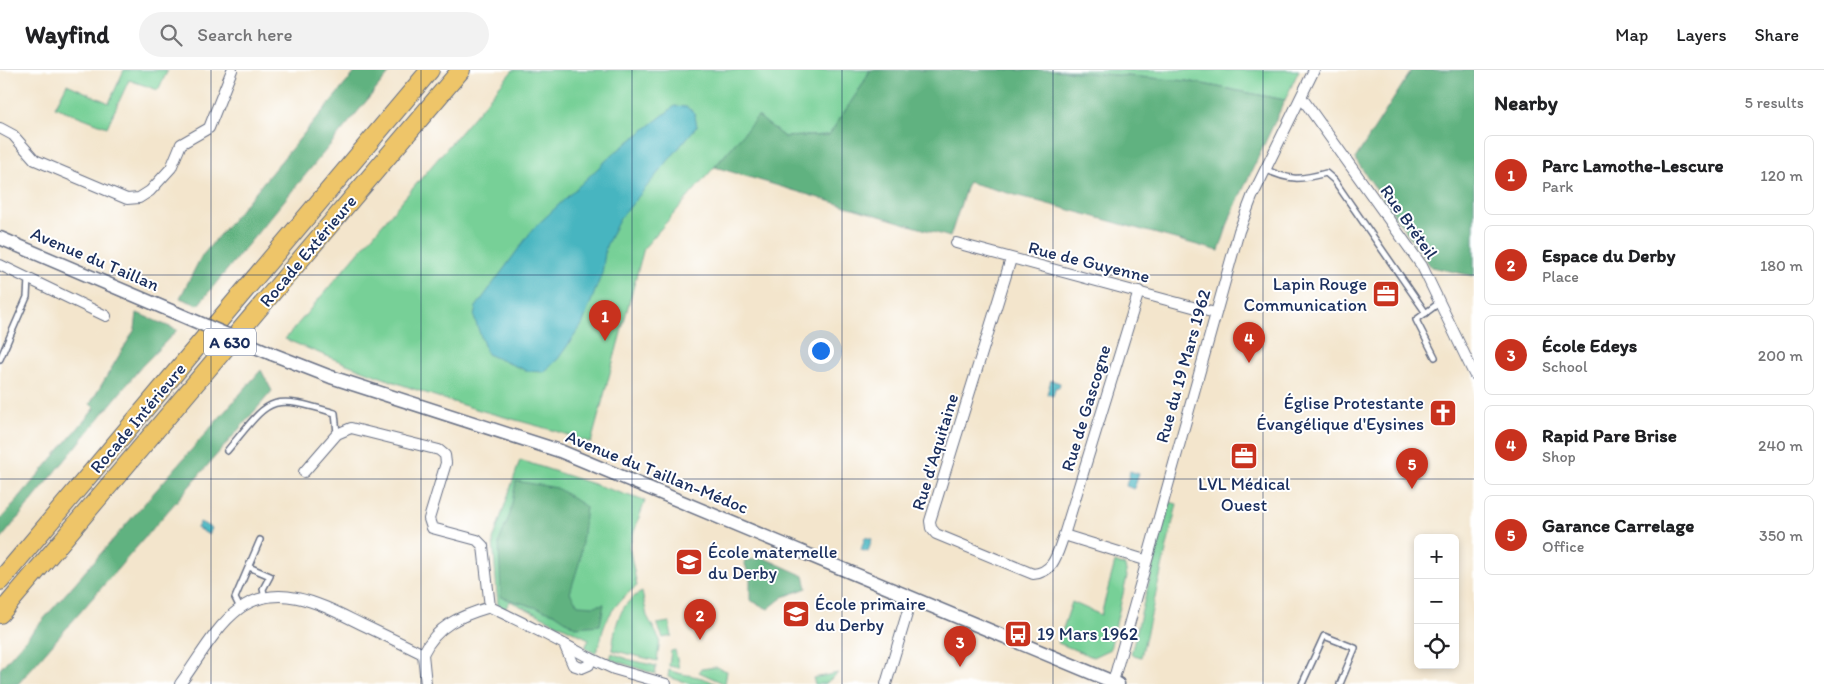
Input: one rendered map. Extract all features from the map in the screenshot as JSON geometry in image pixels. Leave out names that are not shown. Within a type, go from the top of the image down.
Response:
[{"type":"highway","name":"Rocade Intérieure","points":[[0,581],[430,70]]},
{"type":"highway","name":"Rocade Extérieure","points":[[0,614],[461,70]]},
{"type":"street","points":[[0,128],[14,135],[35,160],[127,198],[138,198],[163,179],[171,168],[181,144],[209,128],[232,70]]},
{"type":"street","name":"Rue du 19 Mars 1962","points":[[1114,683],[1145,560],[1239,231],[1265,169],[1302,98],[1314,70]]},
{"type":"street","name":"Rue Bréteil","points":[[1302,98],[1422,266],[1474,374]]},
{"type":"street","name":"Avenue du Taillan","points":[[0,238],[176,313]]},
{"type":"street","name":"Rue de Guyenne","points":[[956,243],[1215,312]]},
{"type":"street","name":"Rue d'Aquitaine","points":[[1011,259],[930,525],[936,534],[1033,574],[1043,574],[1053,566],[1064,535]]},
{"type":"street","points":[[0,265],[106,316]]},
{"type":"street","name":"Rue de Gascogne","points":[[1064,535],[1139,291]]},
{"type":"street","name":"Avenue du Taillan-Médoc","points":[[176,313],[332,377],[566,453],[1114,683]]},
{"type":"street","points":[[304,472],[337,434],[351,428],[439,450],[445,455],[446,463],[429,524],[432,528],[477,540],[483,546],[490,607]]},
{"type":"street","points":[[1064,535],[1145,560]]},
{"type":"street","points":[[180,684],[228,620],[240,608],[277,595],[312,601],[423,654]]},
{"type":"street","points":[[886,684],[909,607],[915,598]]},
{"type":"street","points":[[426,684],[423,654],[431,638],[466,614],[490,607],[614,669],[666,684]]},
{"type":"street","points":[[564,644],[569,659],[577,668],[587,667],[590,658]]},
{"type":"lane","points":[[1265,169],[1282,176],[1302,179],[1326,173],[1334,180],[1426,313]]},
{"type":"lane","points":[[0,359],[27,297],[28,279]]},
{"type":"lane","points":[[1435,357],[1416,320],[1440,302]]},
{"type":"lane","points":[[227,451],[257,414],[270,404],[282,401],[299,403],[335,413],[337,434]]},
{"type":"lane","points":[[240,608],[235,598],[260,540]]},
{"type":"lane","points":[[249,567],[270,576],[264,589],[265,598]]},
{"type":"lane","points":[[1302,684],[1324,636],[1356,648],[1340,684]]},
{"type":"green space","points":[[124,70],[168,70],[158,90],[129,80],[107,127],[55,107],[67,84],[109,103]]},
{"type":"green space","points":[[357,70],[392,70],[198,305],[180,298],[201,257]]},
{"type":"green space","points":[[513,70],[870,70],[863,84],[829,135],[784,137],[758,117],[644,248],[591,443],[432,395],[285,339]]},
{"type":"green space","points":[[870,70],[1054,70],[1187,81],[1285,100],[1231,215],[1219,251],[968,182],[950,237],[715,167],[758,116],[784,137],[829,135],[863,84]]},
{"type":"green space","points":[[1054,70],[1299,70],[1285,100],[1187,81]]},
{"type":"green space","points":[[1412,70],[1474,70],[1474,276],[1431,267],[1355,159]]},
{"type":"green space","points":[[137,313],[177,330],[141,367],[0,540],[0,520],[95,408],[90,404],[135,329]]},
{"type":"green space","points":[[261,370],[272,391],[18,684],[0,684],[0,669]]},
{"type":"green space","points":[[520,460],[645,501],[629,546],[637,586],[612,611],[595,653],[585,648],[589,639],[510,601],[505,609],[498,605],[493,540]]},
{"type":"green space","points":[[516,481],[557,488],[586,507],[580,560],[570,593],[578,605],[594,606],[604,604],[600,625],[575,627],[554,613],[501,597],[499,542],[510,514]]},
{"type":"green space","points":[[1169,502],[1177,504],[1141,657],[1131,654]]},
{"type":"green space","points":[[764,558],[804,576],[807,588],[783,597],[768,609],[750,600],[750,579],[744,561]]},
{"type":"green space","points":[[1115,562],[1125,566],[1127,577],[1110,649],[1093,657],[1058,643],[1072,602],[1101,615]]},
{"type":"green space","points":[[642,592],[647,616],[660,640],[657,661],[612,650],[617,624],[623,609],[628,602]]},
{"type":"green space","points":[[669,622],[672,636],[663,638],[657,624]]},
{"type":"green space","points":[[675,650],[679,668],[669,666],[671,651]]},
{"type":"green space","points":[[612,653],[627,659],[656,666],[655,674],[610,659]]},
{"type":"green space","points":[[716,667],[727,671],[725,684],[699,672],[701,669]]},
{"type":"green space","points":[[669,670],[716,684],[691,684],[668,677]]},
{"type":"green space","points":[[838,673],[825,684],[815,684],[813,678]]},
{"type":"water","points":[[675,106],[686,107],[694,112],[697,126],[619,220],[606,246],[602,273],[582,325],[558,359],[544,372],[527,371],[487,354],[474,317],[476,307],[533,229],[613,154]]},
{"type":"water","points":[[1051,380],[1060,383],[1059,388],[1056,387],[1053,396],[1047,394]]},
{"type":"water","points":[[1130,471],[1139,474],[1134,489],[1126,486]]},
{"type":"water","points":[[200,522],[212,528],[209,535],[197,528]]},
{"type":"water","points":[[865,537],[872,539],[868,552],[861,550]]},
{"type":"place","name":"Lapin Rouge Communication","points":[[1386,294]]},
{"type":"place","name":"Parc Lamothe-Lescure","points":[[605,341]]},
{"type":"place","name":"Rapid Pare Brise","points":[[1249,363]]},
{"type":"place","name":"Église Protestante Évangélique d'Eysines","points":[[1443,413]]},
{"type":"place","name":"LVL Médical Ouest","points":[[1244,456]]},
{"type":"place","name":"Garance Carrelage","points":[[1412,489]]},
{"type":"place","name":"École maternelle du Derby","points":[[689,562]]},
{"type":"place","name":"École primaire du Derby","points":[[796,614]]},
{"type":"place","name":"19 Mars 1962","points":[[1018,634]]},
{"type":"place","name":"Espace du Derby","points":[[700,640]]},
{"type":"place","name":"École Edeys","points":[[960,667]]}]
